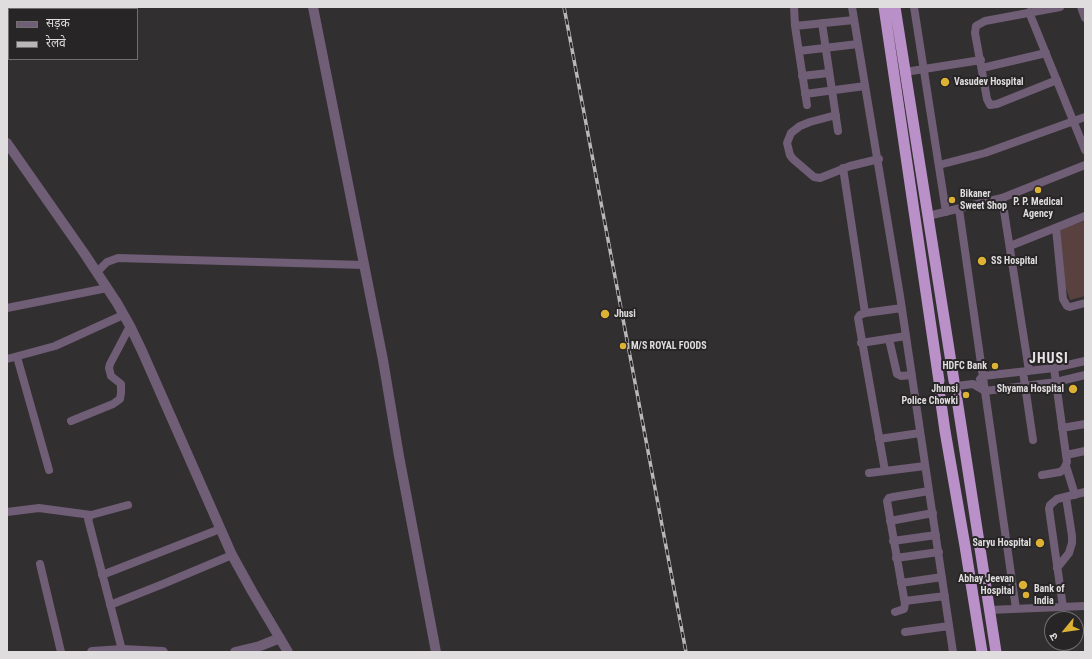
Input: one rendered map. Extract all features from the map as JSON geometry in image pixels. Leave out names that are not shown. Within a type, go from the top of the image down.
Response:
[{"type":"highway","points":[[884,7],[939,381],[937,383],[936,390],[940,396],[982,652]]},
{"type":"highway","points":[[895,7],[956,386],[996,652]]},
{"type":"highway","points":[[939,381],[945,378],[952,378],[956,386],[954,395],[949,398],[940,396]]},
{"type":"street","points":[[313,7],[383,360],[399,456],[436,652]]},
{"type":"street","points":[[794,7],[795,26],[807,106]]},
{"type":"street","points":[[852,7],[902,308],[953,652]]},
{"type":"street","points":[[914,7],[946,212]]},
{"type":"street","points":[[1057,80],[997,104],[990,105],[987,99],[975,33],[976,26],[985,21],[1060,7]]},
{"type":"street","points":[[1081,7],[1085,18]]},
{"type":"street","points":[[1030,12],[1085,150]]},
{"type":"street","points":[[795,26],[854,20]]},
{"type":"street","points":[[822,23],[838,132]]},
{"type":"street","points":[[799,51],[858,44]]},
{"type":"street","points":[[905,72],[924,68],[981,64],[1046,53]]},
{"type":"street","points":[[802,76],[829,73]]},
{"type":"street","points":[[805,94],[865,86]]},
{"type":"street","points":[[836,116],[810,122],[794,129],[788,137],[787,143],[788,150],[793,159],[817,178],[828,176],[843,168],[878,159]]},
{"type":"street","points":[[939,166],[985,153],[1085,117]]},
{"type":"street","points":[[7,145],[97,272],[130,326],[232,555],[288,652]]},
{"type":"street","points":[[928,216],[1002,198],[1085,165]]},
{"type":"street","points":[[843,168],[865,313]]},
{"type":"street","points":[[1002,198],[1010,246],[1033,440]]},
{"type":"street","points":[[959,209],[1016,609]]},
{"type":"street","points":[[1010,246],[1085,216]]},
{"type":"street","points":[[1056,228],[1063,299],[1067,306],[1070,307],[1085,303]]},
{"type":"street","points":[[97,272],[108,262],[118,258],[364,265]]},
{"type":"street","points":[[7,308],[107,288]]},
{"type":"street","points":[[885,471],[861,343],[858,318],[860,315],[865,313],[902,308]]},
{"type":"street","points":[[7,359],[62,343],[123,315]]},
{"type":"street","points":[[71,421],[112,404],[120,399],[122,387],[119,382],[111,376],[109,368],[130,326]]},
{"type":"street","points":[[861,343],[906,336]]},
{"type":"street","points":[[889,339],[897,374],[901,376],[912,375]]},
{"type":"street","points":[[17,357],[49,470]]},
{"type":"street","points":[[956,386],[973,384],[983,376],[1054,368],[1085,361]]},
{"type":"street","points":[[1054,368],[1066,455],[1066,466],[1075,494]]},
{"type":"street","points":[[973,384],[985,391],[1056,382],[1085,375]]},
{"type":"street","points":[[1062,428],[1085,424]]},
{"type":"street","points":[[879,439],[920,433]]},
{"type":"street","points":[[1066,455],[1085,451]]},
{"type":"street","points":[[869,473],[925,466]]},
{"type":"street","points":[[1042,475],[1060,472],[1066,466]]},
{"type":"street","points":[[895,612],[904,609],[905,601],[886,503],[889,498],[929,491]]},
{"type":"street","points":[[1063,607],[1049,509],[1052,502],[1085,492]]},
{"type":"street","points":[[1057,568],[1069,553],[1072,543],[1066,497]]},
{"type":"street","points":[[7,512],[39,508],[91,515],[128,504]]},
{"type":"street","points":[[890,522],[933,513]]},
{"type":"street","points":[[91,515],[88,522],[122,650]]},
{"type":"street","points":[[102,575],[220,529]]},
{"type":"street","points":[[893,541],[936,535]]},
{"type":"street","points":[[896,558],[938,552]]},
{"type":"street","points":[[110,605],[232,555]]},
{"type":"street","points":[[40,564],[61,652]]},
{"type":"street","points":[[901,583],[942,577]]},
{"type":"street","points":[[905,601],[945,596]]},
{"type":"street","points":[[989,610],[1085,606]]},
{"type":"street","points":[[905,632],[949,626]]},
{"type":"street","points":[[235,652],[260,646],[280,638]]},
{"type":"street","points":[[92,652],[122,650],[163,652]]},
{"type":"shaded area","points":[[1085,221],[1085,296],[1070,300],[1059,268],[1058,230]]},
{"type":"railway","points":[[564,7],[686,652]]},
{"type":"place","name":"Vasudev Hospital","points":[[945,82]]},
{"type":"place","name":"P. P. Medical Agency","points":[[1038,190]]},
{"type":"place","name":"Bikaner Sweet Shop","points":[[952,200]]},
{"type":"place","name":"SS Hospital","points":[[982,261]]},
{"type":"place","name":"Jhusi","points":[[605,314]]},
{"type":"place","name":"M/S ROYAL FOODS","points":[[623,346]]},
{"type":"place","name":"HDFC Bank","points":[[995,366]]},
{"type":"place","name":"Shyama Hospital","points":[[1073,389]]},
{"type":"place","name":"Jhunsi Police Chowki","points":[[966,395]]},
{"type":"place","name":"Saryu Hospital","points":[[1040,543]]},
{"type":"place","name":"Abhay Jeevan Hospital","points":[[1023,585]]},
{"type":"place","name":"Bank of India","points":[[1026,595]]},
{"type":"district","name":"JHUSI","points":[[1049,359]]}]
